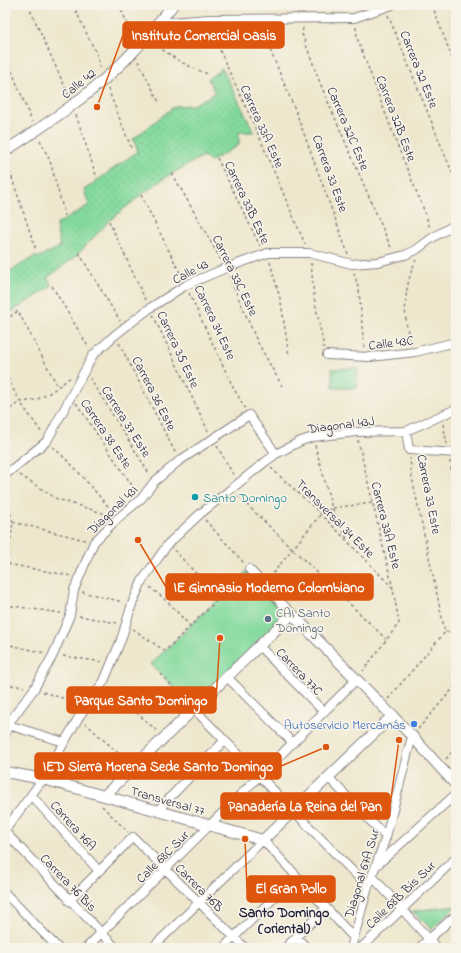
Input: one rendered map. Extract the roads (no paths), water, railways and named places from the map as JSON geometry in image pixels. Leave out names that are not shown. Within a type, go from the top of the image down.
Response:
[{"type":"street","name":"Calle 42","points":[[5,151],[73,104],[136,49],[173,5]]},
{"type":"street","points":[[157,24],[209,19],[354,18],[388,6]]},
{"type":"street","name":"Calle 43","points":[[5,474],[47,441],[93,355],[115,335],[150,308],[186,285],[226,268],[266,254],[310,254],[352,264],[378,262],[416,250],[432,238],[455,225]]},
{"type":"street","name":"Calle 43C","points":[[327,355],[364,357],[415,352],[456,342]]},
{"type":"street","name":"Diagonal 43J","points":[[5,831],[43,779],[79,717],[104,682],[121,640],[132,604],[142,581],[168,544],[200,514],[264,462],[276,454],[313,437],[356,432],[406,431],[456,409]]},
{"type":"street","name":"Diagonal 43I","points":[[7,724],[34,689],[53,654],[70,615],[74,590],[94,542],[118,518],[141,499],[154,482],[179,461],[249,415],[276,454]]},
{"type":"street","name":"Carrera 33 Este","points":[[406,431],[409,450],[456,453]]},
{"type":"street","points":[[249,569],[383,705],[456,785]]},
{"type":"street","points":[[104,796],[292,614]]},
{"type":"street","name":"Carrera 77C","points":[[259,646],[324,712]]},
{"type":"street","points":[[227,677],[293,743]]},
{"type":"street","name":"Calle 68C Sur","points":[[86,948],[357,679]]},
{"type":"street","points":[[194,709],[368,887]]},
{"type":"street","points":[[152,948],[393,716]]},
{"type":"street","points":[[5,736],[7,724],[64,742]]},
{"type":"street","name":"Diagonal 67A Sur","points":[[351,948],[368,887],[386,837],[412,736]]},
{"type":"street","points":[[158,811],[225,740]]},
{"type":"street","name":"Transversal 77","points":[[5,772],[43,779],[263,840]]},
{"type":"street","points":[[328,777],[386,837]]},
{"type":"street","points":[[375,866],[456,794]]},
{"type":"street","name":"Carrera 76A","points":[[31,795],[100,871]]},
{"type":"street","name":"Carrera 76 Bis","points":[[5,831],[69,901],[116,948]]},
{"type":"street","name":"Carrera 76B","points":[[100,871],[133,837],[245,948]]},
{"type":"street","points":[[263,840],[354,938]]},
{"type":"street","name":"Calle 68B Bis Sur","points":[[361,948],[456,858]]},
{"type":"street","points":[[69,901],[100,871]]},
{"type":"street","points":[[223,948],[296,876]]},
{"type":"street","points":[[372,876],[437,948]]},
{"type":"street","points":[[5,893],[58,948]]},
{"type":"street","points":[[285,948],[326,908]]},
{"type":"street","points":[[419,948],[456,915]]},
{"type":"street","points":[[296,937],[307,948]]},
{"type":"place","name":"Instituto Comercial Oasis","points":[[97,107]]},
{"type":"place","name":"Santo Domingo","points":[[195,497]]},
{"type":"place","name":"IE Gimnasio Moderno Colombiano","points":[[138,540]]},
{"type":"place","name":"CAI Santo Domingo","points":[[268,619]]},
{"type":"place","name":"Parque Santo Domingo","points":[[220,638]]},
{"type":"place","name":"Autoservicio Mercamás","points":[[414,724]]},
{"type":"place","name":"Panadería La Reina del Pan","points":[[399,740]]},
{"type":"place","name":"IED Sierra Morena Sede Santo Domingo","points":[[326,747]]},
{"type":"place","name":"El Gran Pollo","points":[[245,839]]},
{"type":"district","name":"Santo Domingo (oriental)","points":[[284,920]]}]
